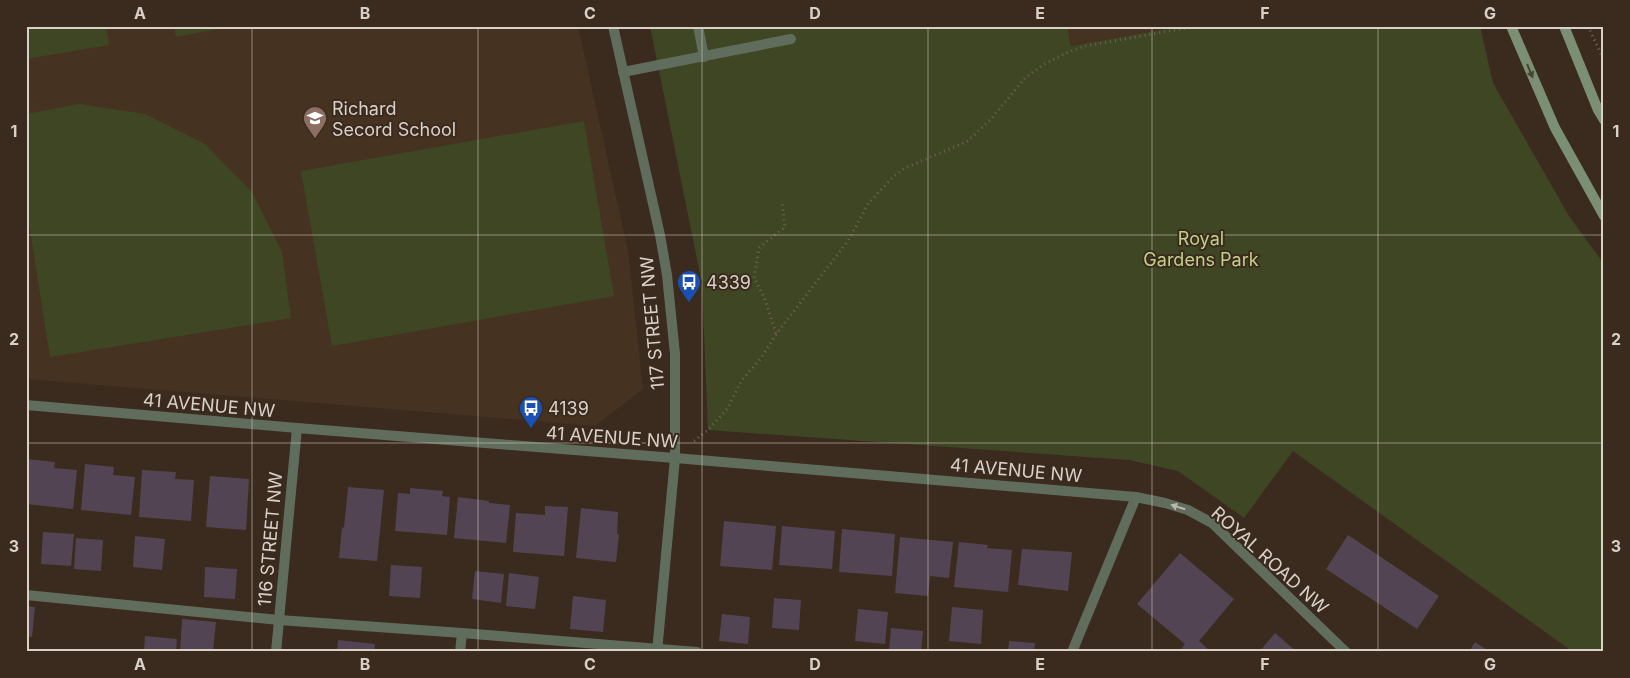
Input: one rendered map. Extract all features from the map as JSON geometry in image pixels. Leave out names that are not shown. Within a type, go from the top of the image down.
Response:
[{"type":"main road","points":[[1511,26],[1554,128],[1604,216]]},
{"type":"main road","points":[[1564,26],[1598,110],[1604,120]]},
{"type":"street","name":"117 STREET NW","points":[[613,26],[660,235],[667,275],[675,354],[675,458],[657,650]]},
{"type":"street","points":[[698,26],[704,57]]},
{"type":"street","points":[[623,72],[791,39]]},
{"type":"street","name":"41 AVENUE NW","points":[[26,405],[1136,497]]},
{"type":"street","name":"116 STREET NW","points":[[276,652],[297,428]]},
{"type":"street","points":[[1072,652],[1136,497]]},
{"type":"street","name":"ROYAL ROAD NW","points":[[1136,497],[1188,510],[1212,523],[1346,652]]},
{"type":"street","points":[[26,595],[279,620],[697,652]]},
{"type":"street","points":[[460,652],[462,633]]},
{"type":"path","points":[[675,458],[708,430],[727,409],[742,380],[761,358],[776,333],[848,241],[868,204],[893,177],[904,168],[968,141],[991,119],[1025,78],[1043,65],[1064,54],[1085,46],[1198,26]]},
{"type":"path","points":[[1588,26],[1604,61]]},
{"type":"path","points":[[776,333],[764,297],[754,278],[760,248],[785,226],[782,202]]},
{"type":"shaded area","name":"Richard Secord School","points":[[26,26],[578,26],[628,251],[643,389],[595,426],[26,379]]},
{"type":"shaded area","points":[[1067,26],[1183,26],[1071,46]]},
{"type":"green space","points":[[26,26],[106,26],[109,45],[26,59]]},
{"type":"green space","points":[[174,26],[235,26],[176,37]]},
{"type":"green space","name":"Royal Gardens Park","points":[[650,26],[1067,26],[1071,46],[1183,26],[1480,26],[1493,83],[1569,216],[1604,264],[1604,652],[1573,652],[1293,451],[1244,518],[1178,471],[1129,460],[708,430],[702,284]]},
{"type":"green space","points":[[79,104],[145,114],[205,144],[252,192],[282,252],[291,318],[50,357],[26,204],[26,114]]},
{"type":"green space","points":[[584,121],[614,296],[332,346],[301,171]]},
{"type":"building","points":[[26,459],[55,462],[54,468],[77,470],[73,509],[26,504]]},
{"type":"building","points":[[85,464],[114,467],[113,475],[135,477],[131,515],[81,510]]},
{"type":"building","points":[[142,470],[176,472],[175,479],[194,480],[191,521],[139,517]]},
{"type":"building","points":[[210,476],[249,479],[246,530],[206,527]]},
{"type":"building","points":[[348,487],[384,490],[377,561],[339,558]]},
{"type":"building","points":[[410,488],[443,491],[442,496],[450,497],[447,535],[395,531],[398,493],[410,494]]},
{"type":"building","points":[[458,497],[510,505],[506,543],[454,538]]},
{"type":"building","points":[[545,506],[568,507],[564,556],[513,552],[516,513],[545,515]]},
{"type":"building","points":[[581,508],[618,512],[617,534],[619,534],[616,562],[576,558]]},
{"type":"building","points":[[724,521],[776,526],[772,570],[720,566]]},
{"type":"building","points":[[782,526],[835,531],[832,569],[779,565]]},
{"type":"building","points":[[842,529],[895,534],[892,576],[839,572]]},
{"type":"building","points":[[43,532],[74,534],[71,566],[41,564]]},
{"type":"building","points":[[1348,535],[1439,596],[1417,629],[1326,569]]},
{"type":"building","points":[[135,536],[165,539],[162,570],[133,567]]},
{"type":"building","points":[[900,537],[953,542],[949,578],[930,576],[928,596],[895,593]]},
{"type":"building","points":[[76,538],[103,540],[101,571],[74,569]]},
{"type":"building","points":[[959,542],[988,545],[987,548],[1012,550],[1008,592],[954,587]]},
{"type":"building","points":[[1022,549],[1072,552],[1068,591],[1018,585]]},
{"type":"building","points":[[1180,553],[1234,599],[1199,641],[1211,652],[1179,652],[1185,644],[1137,604]]},
{"type":"building","points":[[391,565],[422,567],[420,598],[389,596]]},
{"type":"building","points":[[205,567],[237,569],[235,599],[204,597]]},
{"type":"building","points":[[475,571],[504,574],[501,603],[472,599]]},
{"type":"building","points":[[509,573],[539,577],[535,609],[506,606]]},
{"type":"building","points":[[573,596],[606,600],[603,632],[570,629]]},
{"type":"building","points":[[774,598],[801,600],[799,630],[772,628]]},
{"type":"building","points":[[26,606],[35,607],[32,637],[26,636]]},
{"type":"building","points":[[952,607],[983,610],[981,644],[949,641]]},
{"type":"building","points":[[858,609],[888,612],[885,644],[855,641]]},
{"type":"building","points":[[722,614],[750,617],[748,644],[719,641]]},
{"type":"building","points":[[182,619],[216,622],[213,652],[180,652]]},
{"type":"building","points":[[891,628],[923,631],[921,652],[889,652]]},
{"type":"building","points":[[1275,633],[1297,652],[1259,652]]},
{"type":"building","points":[[145,636],[177,639],[176,652],[144,652]]},
{"type":"building","points":[[338,640],[375,644],[374,652],[337,652]]},
{"type":"building","points":[[1009,641],[1035,643],[1034,652],[1008,652]]},
{"type":"building","points":[[1475,642],[1490,652],[1469,652]]},
{"type":"place","name":"Richard Secord School","points":[[315,139]]},
{"type":"place","name":"4339","points":[[689,303]]},
{"type":"place","name":"4139","points":[[531,429]]}]
